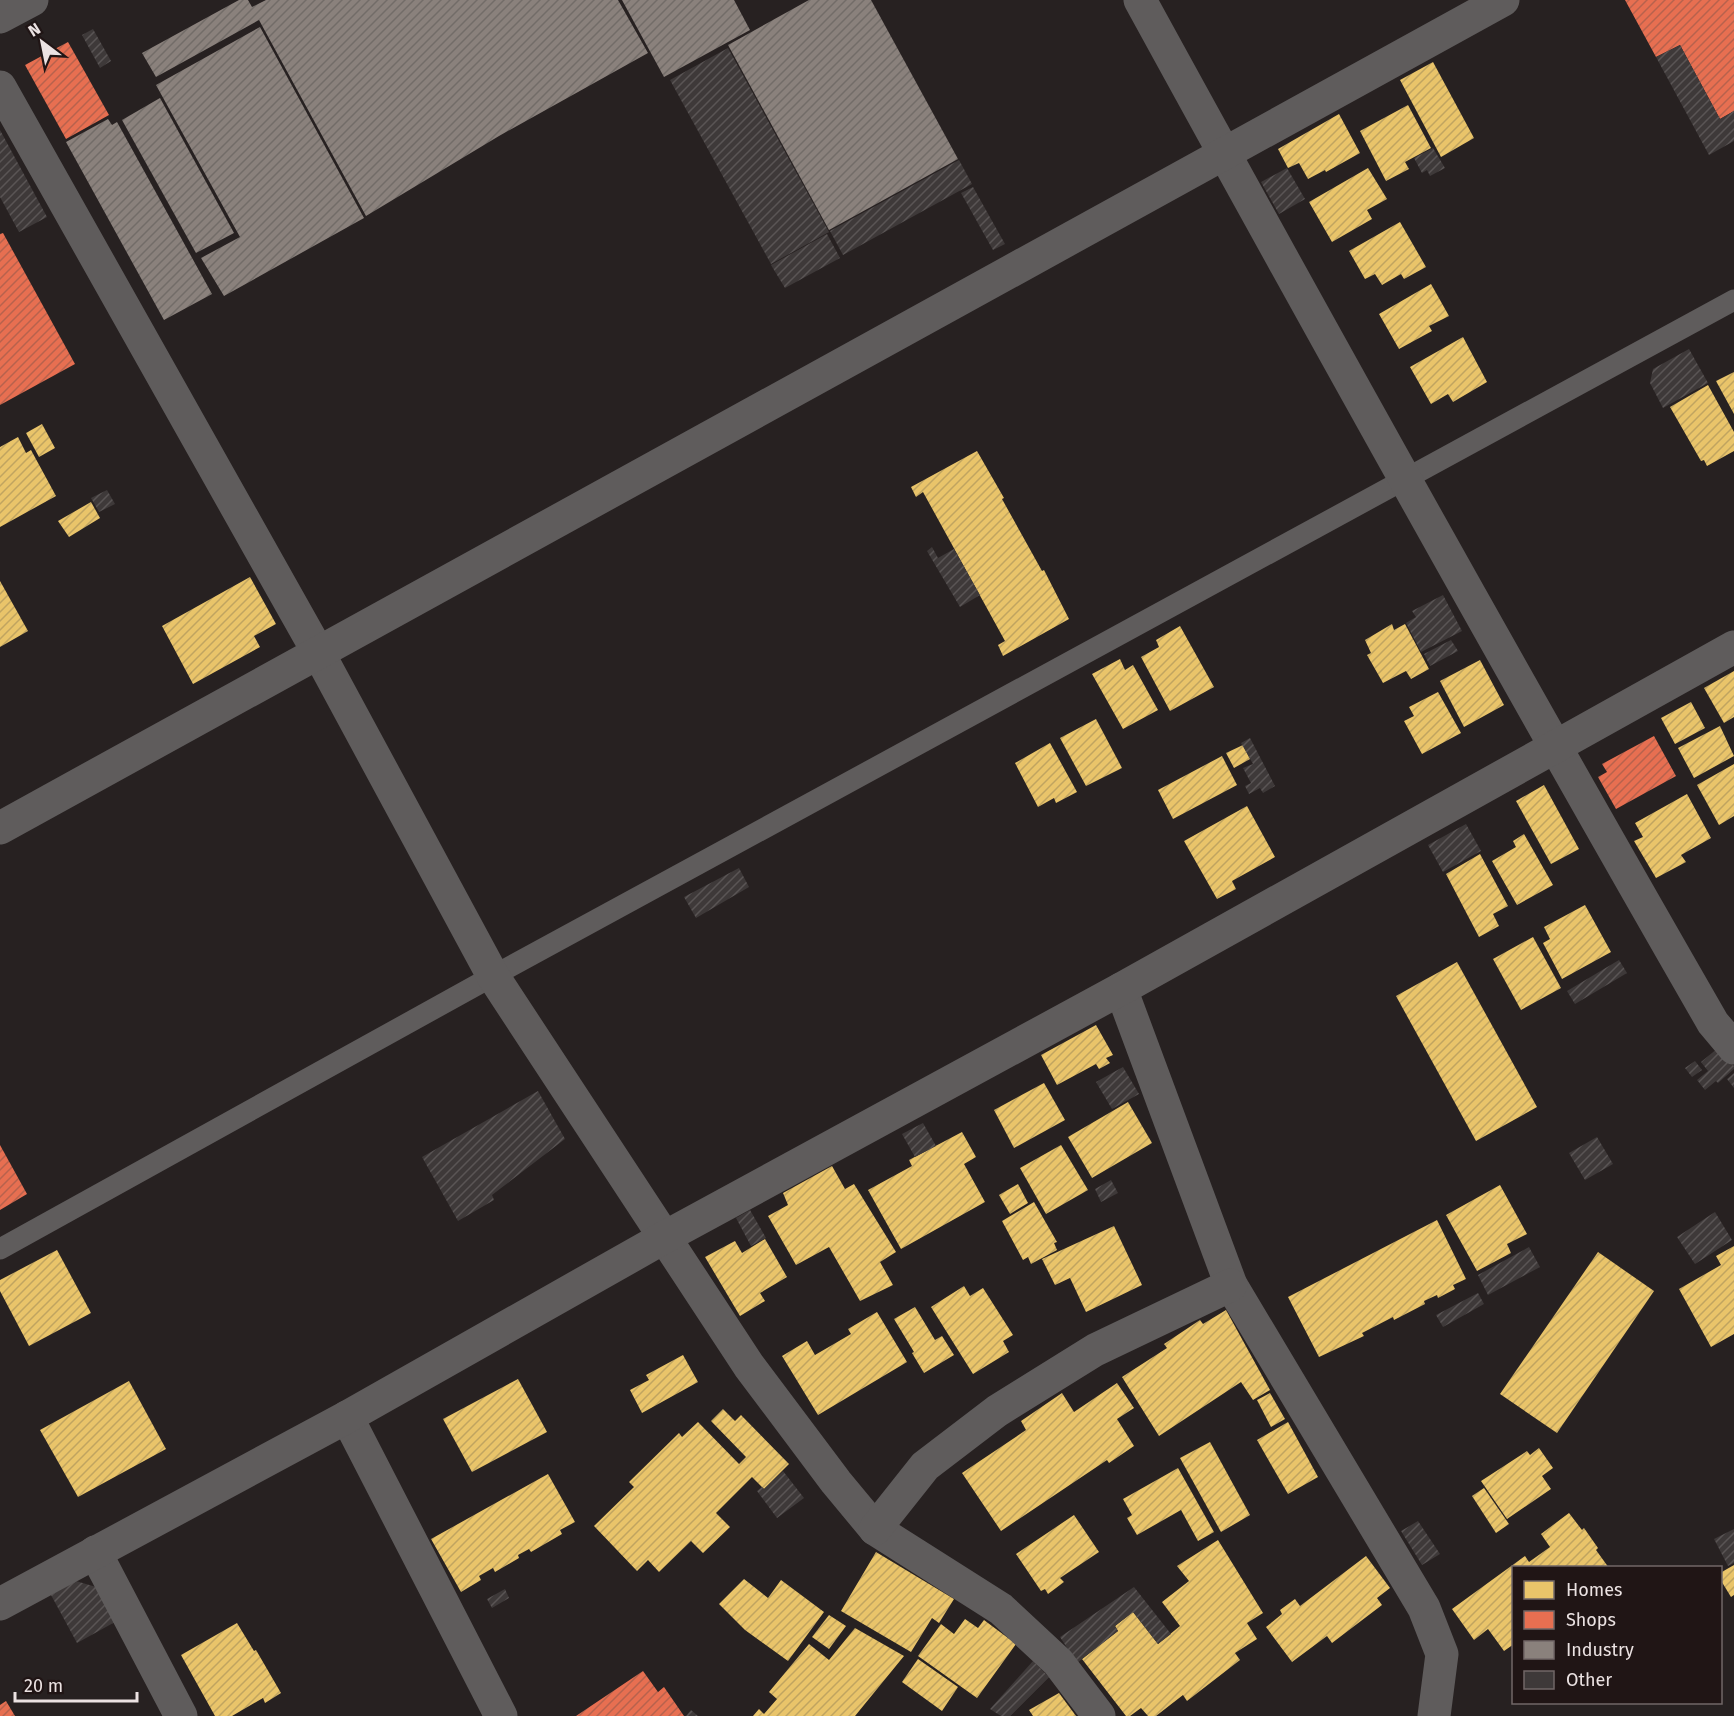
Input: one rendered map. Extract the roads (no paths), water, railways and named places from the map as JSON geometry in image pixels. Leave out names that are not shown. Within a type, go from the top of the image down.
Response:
[{"type":"street","points":[[0,17],[32,0]]},
{"type":"street","points":[[1140,0],[1554,747],[1713,1023],[1734,1048]]},
{"type":"street","points":[[0,828],[1503,0]]},
{"type":"street","points":[[0,87],[318,652],[494,976],[749,1366],[836,1482],[875,1529],[1001,1609],[1058,1662],[1099,1716]]},
{"type":"street","points":[[0,1604],[347,1417],[665,1237],[1121,989],[1734,647]]},
{"type":"street","points":[[1121,989],[1232,1286],[1424,1608],[1442,1654],[1434,1716]]},
{"type":"street","points":[[875,1529],[926,1466],[997,1411],[1095,1350],[1232,1286]]},
{"type":"street","points":[[347,1417],[501,1716]]},
{"type":"street","points":[[95,1552],[182,1716]]},
{"type":"lane","points":[[0,1249],[494,976],[1734,300]]}]
